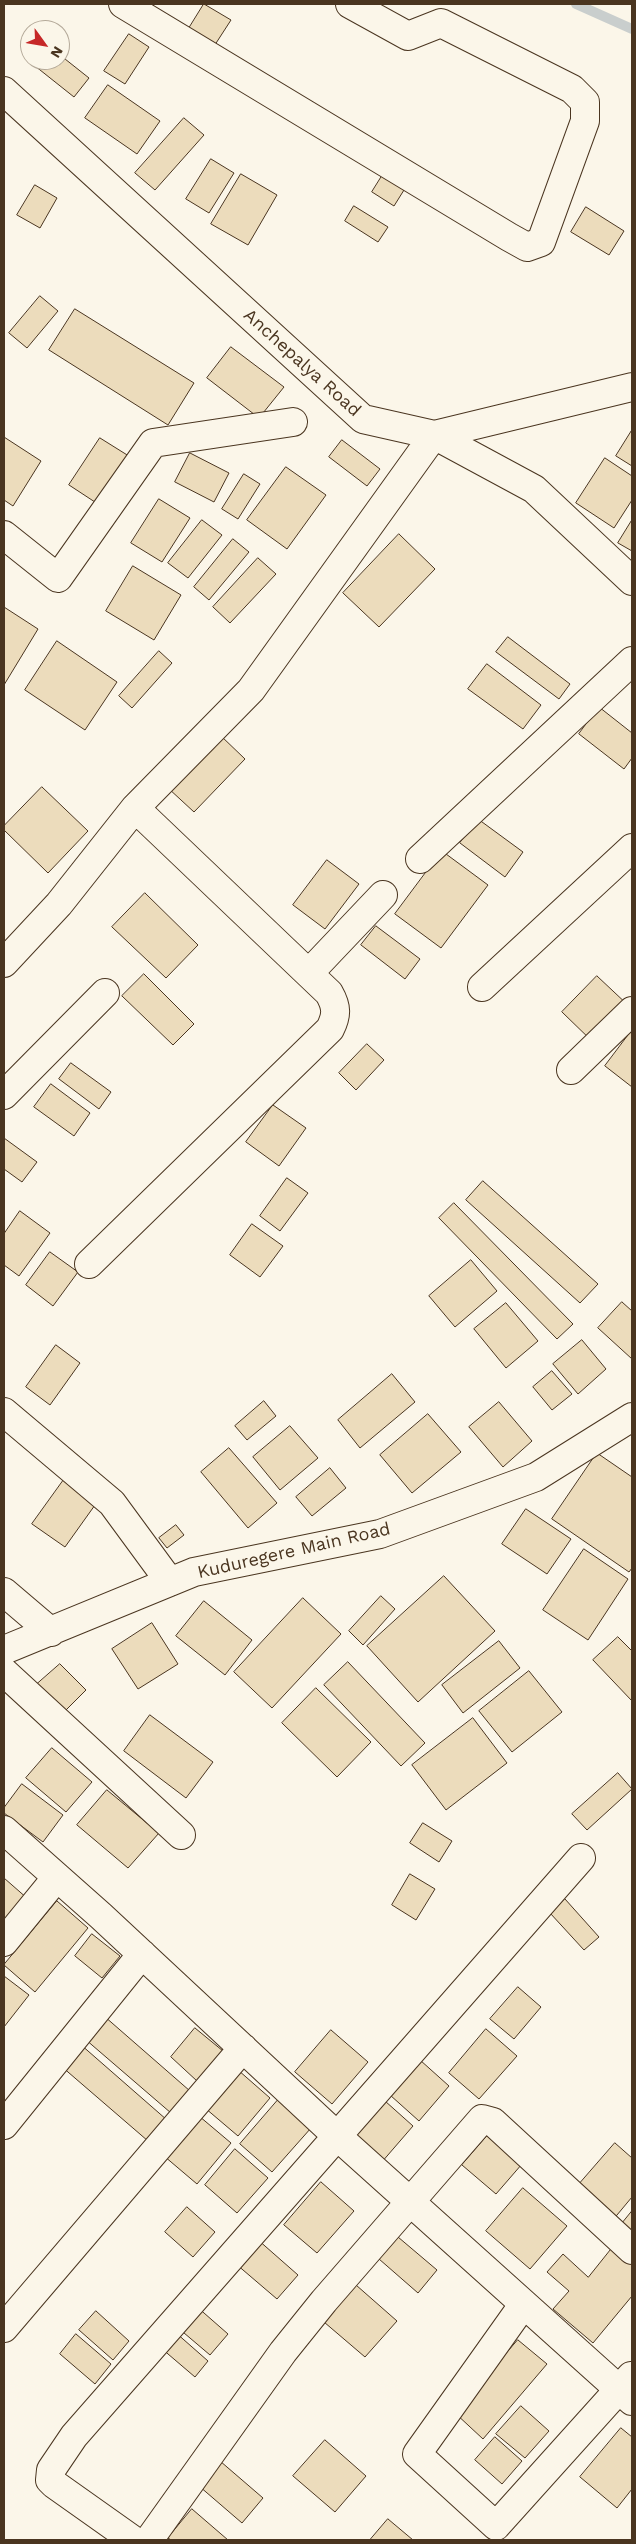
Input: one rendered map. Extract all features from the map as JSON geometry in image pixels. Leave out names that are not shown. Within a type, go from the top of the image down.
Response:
[{"type":"street","points":[[123,4],[527,247],[541,242],[585,121],[585,102],[572,89],[441,23],[408,36],[350,4]]},
{"type":"street","name":"Anchepalya Road","points":[[4,91],[363,419],[434,435],[534,489],[632,582]]},
{"type":"street","points":[[4,963],[59,904],[135,808],[251,690],[434,435],[632,387]]},
{"type":"street","points":[[4,535],[58,578],[153,443],[293,422]]},
{"type":"street","points":[[420,859],[632,660]]},
{"type":"street","points":[[89,1264],[330,1029],[336,1017],[335,1004],[329,994],[309,973],[135,808]]},
{"type":"street","points":[[482,987],[632,848]]},
{"type":"street","points":[[309,973],[383,895]]},
{"type":"street","points":[[4,1095],[104,993]]},
{"type":"street","points":[[571,1070],[632,1011]]},
{"type":"street","points":[[4,1412],[112,1503],[170,1582]]},
{"type":"street","name":"Kuduregere Main Road","points":[[4,1650],[194,1572],[380,1534],[536,1477],[632,1417]]},
{"type":"street","points":[[4,1592],[51,1632]]},
{"type":"street","points":[[4,1672],[181,1835]]},
{"type":"street","points":[[4,1830],[58,1877],[337,2136],[524,2305],[628,2389],[496,2526],[417,2454],[524,2305]]},
{"type":"street","points":[[133,2540],[54,2484],[50,2480],[51,2470],[74,2436],[581,1858]]},
{"type":"street","points":[[4,1942],[58,1877]]},
{"type":"street","points":[[4,2125],[142,1954]]},
{"type":"street","points":[[4,2328],[243,2048]]},
{"type":"street","points":[[149,2540],[283,2352],[324,2301],[482,2119],[493,2122],[632,2250]]},
{"type":"building","points":[[204,4],[231,20],[209,54],[183,38]]},
{"type":"building","points":[[129,34],[149,47],[125,84],[104,71]]},
{"type":"building","points":[[70,63],[89,78],[74,97],[40,70],[70,70]]},
{"type":"building","points":[[108,85],[160,121],[137,154],[85,118]]},
{"type":"building","points":[[184,118],[204,135],[155,190],[135,173]]},
{"type":"building","points":[[211,159],[234,173],[209,213],[186,199]]},
{"type":"building","points":[[241,174],[277,195],[248,245],[211,224]]},
{"type":"building","points":[[382,176],[404,190],[394,206],[372,192]]},
{"type":"building","points":[[35,185],[57,198],[40,228],[17,215]]},
{"type":"building","points":[[354,206],[388,227],[378,242],[345,221]]},
{"type":"building","points":[[586,207],[624,231],[609,255],[571,232]]},
{"type":"building","points":[[40,296],[58,311],[27,348],[9,333]]},
{"type":"building","points":[[75,309],[194,383],[168,425],[49,350]]},
{"type":"building","points":[[231,347],[284,387],[259,418],[207,378]]},
{"type":"building","points":[[632,430],[632,466],[616,456]]},
{"type":"building","points":[[4,437],[41,461],[13,506],[4,500]]},
{"type":"building","points":[[100,438],[132,458],[101,506],[69,485]]},
{"type":"building","points":[[342,440],[380,469],[367,486],[329,457]]},
{"type":"building","points":[[190,453],[229,473],[214,502],[175,482]]},
{"type":"building","points":[[605,458],[632,476],[632,500],[614,528],[576,503]]},
{"type":"building","points":[[286,467],[326,495],[287,549],[247,520]]},
{"type":"building","points":[[244,474],[260,484],[238,519],[222,509]]},
{"type":"building","points":[[159,499],[190,518],[162,562],[131,543]]},
{"type":"building","points":[[202,520],[222,535],[188,578],[168,563]]},
{"type":"building","points":[[632,520],[632,551],[618,543]]},
{"type":"building","points":[[399,534],[435,569],[379,627],[343,593]]},
{"type":"building","points":[[233,539],[249,552],[209,600],[194,587]]},
{"type":"building","points":[[258,558],[276,574],[230,623],[213,607]]},
{"type":"building","points":[[133,566],[181,595],[154,640],[106,611]]},
{"type":"building","points":[[4,607],[38,629],[4,685]]},
{"type":"building","points":[[508,637],[570,684],[559,699],[496,652]]},
{"type":"building","points":[[57,641],[117,682],[85,730],[25,690]]},
{"type":"building","points":[[159,651],[172,663],[132,708],[119,696]]},
{"type":"building","points":[[487,664],[541,705],[523,729],[468,689]]},
{"type":"building","points":[[599,707],[632,733],[632,758],[624,769],[579,734]]},
{"type":"building","points":[[220,735],[245,759],[194,812],[168,788]]},
{"type":"building","points":[[42,787],[88,831],[48,873],[4,830],[4,826]]},
{"type":"building","points":[[478,819],[523,852],[505,877],[460,843]]},
{"type":"building","points":[[442,851],[488,885],[441,948],[395,914]]},
{"type":"building","points":[[327,860],[359,884],[325,929],[293,905]]},
{"type":"building","points":[[145,893],[198,945],[166,978],[112,927]]},
{"type":"building","points":[[376,926],[420,959],[405,979],[361,945]]},
{"type":"building","points":[[144,974],[194,1024],[173,1045],[122,996]]},
{"type":"building","points":[[597,976],[630,1007],[595,1044],[562,1012]]},
{"type":"building","points":[[632,1030],[632,1087],[605,1066]]},
{"type":"building","points":[[367,1044],[384,1060],[356,1090],[339,1073]]},
{"type":"building","points":[[71,1063],[111,1092],[99,1109],[59,1079]]},
{"type":"building","points":[[51,1084],[90,1113],[74,1136],[34,1107]]},
{"type":"building","points":[[273,1105],[306,1128],[279,1166],[246,1142]]},
{"type":"building","points":[[4,1138],[37,1162],[22,1182],[4,1169]]},
{"type":"building","points":[[287,1178],[308,1193],[280,1231],[260,1216]]},
{"type":"building","points":[[483,1181],[598,1284],[580,1303],[466,1200]]},
{"type":"building","points":[[454,1203],[573,1324],[557,1339],[439,1218]]},
{"type":"building","points":[[20,1211],[50,1233],[19,1276],[4,1265],[4,1234]]},
{"type":"building","points":[[252,1224],[283,1246],[260,1277],[230,1255]]},
{"type":"building","points":[[50,1252],[78,1272],[53,1306],[26,1285]]},
{"type":"building","points":[[471,1260],[497,1291],[455,1327],[429,1296]]},
{"type":"building","points":[[622,1302],[632,1311],[632,1359],[598,1328]]},
{"type":"building","points":[[506,1303],[538,1341],[506,1368],[474,1329]]},
{"type":"building","points":[[582,1340],[606,1369],[578,1394],[553,1364]]},
{"type":"building","points":[[56,1345],[80,1363],[50,1405],[26,1387]]},
{"type":"building","points":[[552,1371],[572,1394],[552,1410],[533,1387]]},
{"type":"building","points":[[392,1374],[415,1402],[360,1448],[338,1420]]},
{"type":"building","points":[[264,1401],[276,1416],[247,1440],[235,1426]]},
{"type":"building","points":[[499,1402],[532,1441],[503,1467],[469,1427]]},
{"type":"building","points":[[428,1414],[461,1452],[412,1493],[380,1455]]},
{"type":"building","points":[[290,1426],[318,1458],[280,1490],[253,1457]]},
{"type":"building","points":[[229,1448],[277,1503],[248,1528],[201,1472]]},
{"type":"building","points":[[597,1453],[632,1477],[632,1568],[629,1572],[552,1519]]},
{"type":"building","points":[[330,1468],[346,1488],[312,1516],[296,1497]]},
{"type":"building","points":[[68,1474],[100,1498],[65,1547],[32,1524]]},
{"type":"building","points":[[526,1509],[571,1539],[547,1574],[502,1544]]},
{"type":"building","points":[[176,1525],[184,1535],[167,1548],[159,1538]]},
{"type":"building","points":[[584,1549],[628,1579],[588,1640],[543,1610]]},
{"type":"building","points":[[444,1576],[495,1631],[418,1702],[367,1646]]},
{"type":"building","points":[[381,1596],[395,1609],[363,1645],[349,1631]]},
{"type":"building","points":[[303,1598],[341,1634],[272,1708],[234,1672]]},
{"type":"building","points":[[204,1601],[252,1640],[225,1675],[176,1636]]},
{"type":"building","points":[[152,1623],[178,1664],[138,1689],[112,1649]]},
{"type":"building","points":[[618,1637],[632,1651],[632,1701],[593,1660]]},
{"type":"building","points":[[499,1641],[520,1668],[463,1713],[442,1685]]},
{"type":"building","points":[[348,1662],[425,1743],[401,1766],[324,1685]]},
{"type":"building","points":[[60,1664],[86,1690],[66,1710],[36,1685]]},
{"type":"building","points":[[529,1671],[562,1712],[512,1752],[479,1711]]},
{"type":"building","points":[[316,1688],[371,1742],[337,1777],[282,1723]]},
{"type":"building","points":[[150,1715],[213,1762],[186,1798],[124,1751]]},
{"type":"building","points":[[473,1718],[507,1763],[446,1810],[412,1765]]},
{"type":"building","points":[[52,1748],[92,1782],[66,1812],[26,1778]]},
{"type":"building","points":[[618,1773],[632,1789],[587,1830],[572,1814]]},
{"type":"building","points":[[22,1784],[63,1815],[43,1842],[4,1813],[4,1808]]},
{"type":"building","points":[[107,1790],[159,1833],[128,1868],[77,1825]]},
{"type":"building","points":[[423,1823],[452,1841],[439,1862],[410,1843]]},
{"type":"building","points":[[410,1874],[435,1889],[416,1920],[392,1905]]},
{"type":"building","points":[[4,1878],[28,1899],[4,1926]]},
{"type":"building","points":[[565,1899],[599,1937],[584,1950],[550,1913]]},
{"type":"building","points":[[57,1901],[88,1928],[35,1992],[4,1965]]},
{"type":"building","points":[[92,1934],[120,1956],[102,1978],[75,1956]]},
{"type":"building","points":[[4,1976],[29,1995],[4,2027]]},
{"type":"building","points":[[518,1987],[541,2007],[514,2039],[490,2019]]},
{"type":"building","points":[[104,2016],[190,2091],[171,2113],[85,2039]]},
{"type":"building","points":[[195,2028],[223,2051],[197,2081],[171,2057]]},
{"type":"building","points":[[486,2029],[517,2056],[479,2099],[449,2073]]},
{"type":"building","points":[[331,2030],[368,2062],[332,2104],[295,2072]]},
{"type":"building","points":[[80,2044],[167,2120],[148,2141],[61,2066]]},
{"type":"building","points":[[420,2060],[449,2086],[419,2121],[390,2095]]},
{"type":"building","points":[[238,2070],[270,2098],[238,2136],[205,2108]]},
{"type":"building","points":[[278,2100],[311,2128],[272,2172],[240,2144]]},
{"type":"building","points":[[385,2101],[413,2126],[381,2163],[352,2138]]},
{"type":"building","points":[[199,2116],[231,2143],[197,2184],[164,2156]]},
{"type":"building","points":[[488,2135],[522,2164],[496,2194],[462,2165]]},
{"type":"building","points":[[615,2143],[632,2158],[632,2197],[612,2221],[575,2189]]},
{"type":"building","points":[[235,2149],[268,2178],[237,2213],[205,2185]]},
{"type":"building","points":[[321,2182],[354,2211],[317,2253],[284,2225]]},
{"type":"building","points":[[523,2188],[567,2226],[530,2269],[486,2231]]},
{"type":"building","points":[[187,2207],[215,2232],[193,2257],[165,2232]]},
{"type":"building","points":[[632,2211],[632,2237],[620,2226]]},
{"type":"building","points":[[398,2237],[437,2270],[418,2293],[379,2259]]},
{"type":"building","points":[[257,2239],[298,2275],[277,2299],[236,2264]]},
{"type":"building","points":[[613,2247],[632,2263],[632,2296],[593,2343],[553,2309],[569,2291],[547,2272],[563,2254],[588,2277]]},
{"type":"building","points":[[356,2285],[397,2321],[365,2357],[324,2322]]},
{"type":"building","points":[[196,2306],[228,2334],[210,2355],[177,2327]]},
{"type":"building","points":[[96,2311],[129,2341],[113,2360],[79,2330]]},
{"type":"building","points":[[175,2332],[208,2361],[195,2377],[161,2348]]},
{"type":"building","points":[[76,2334],[111,2364],[95,2384],[60,2354]]},
{"type":"building","points":[[518,2340],[547,2364],[483,2439],[455,2413]]},
{"type":"building","points":[[521,2406],[549,2431],[525,2458],[496,2434]]},
{"type":"building","points":[[621,2428],[632,2437],[632,2489],[617,2508],[580,2477]]},
{"type":"building","points":[[495,2437],[522,2461],[502,2484],[475,2460]]},
{"type":"building","points":[[325,2440],[366,2476],[335,2512],[293,2476]]},
{"type":"building","points":[[220,2461],[263,2498],[242,2523],[199,2486]]},
{"type":"building","points":[[192,2509],[228,2540],[171,2540],[168,2538]]},
{"type":"building","points":[[388,2519],[413,2540],[370,2540]]},
{"type":"waterway","points":[[576,4],[632,29]]}]
